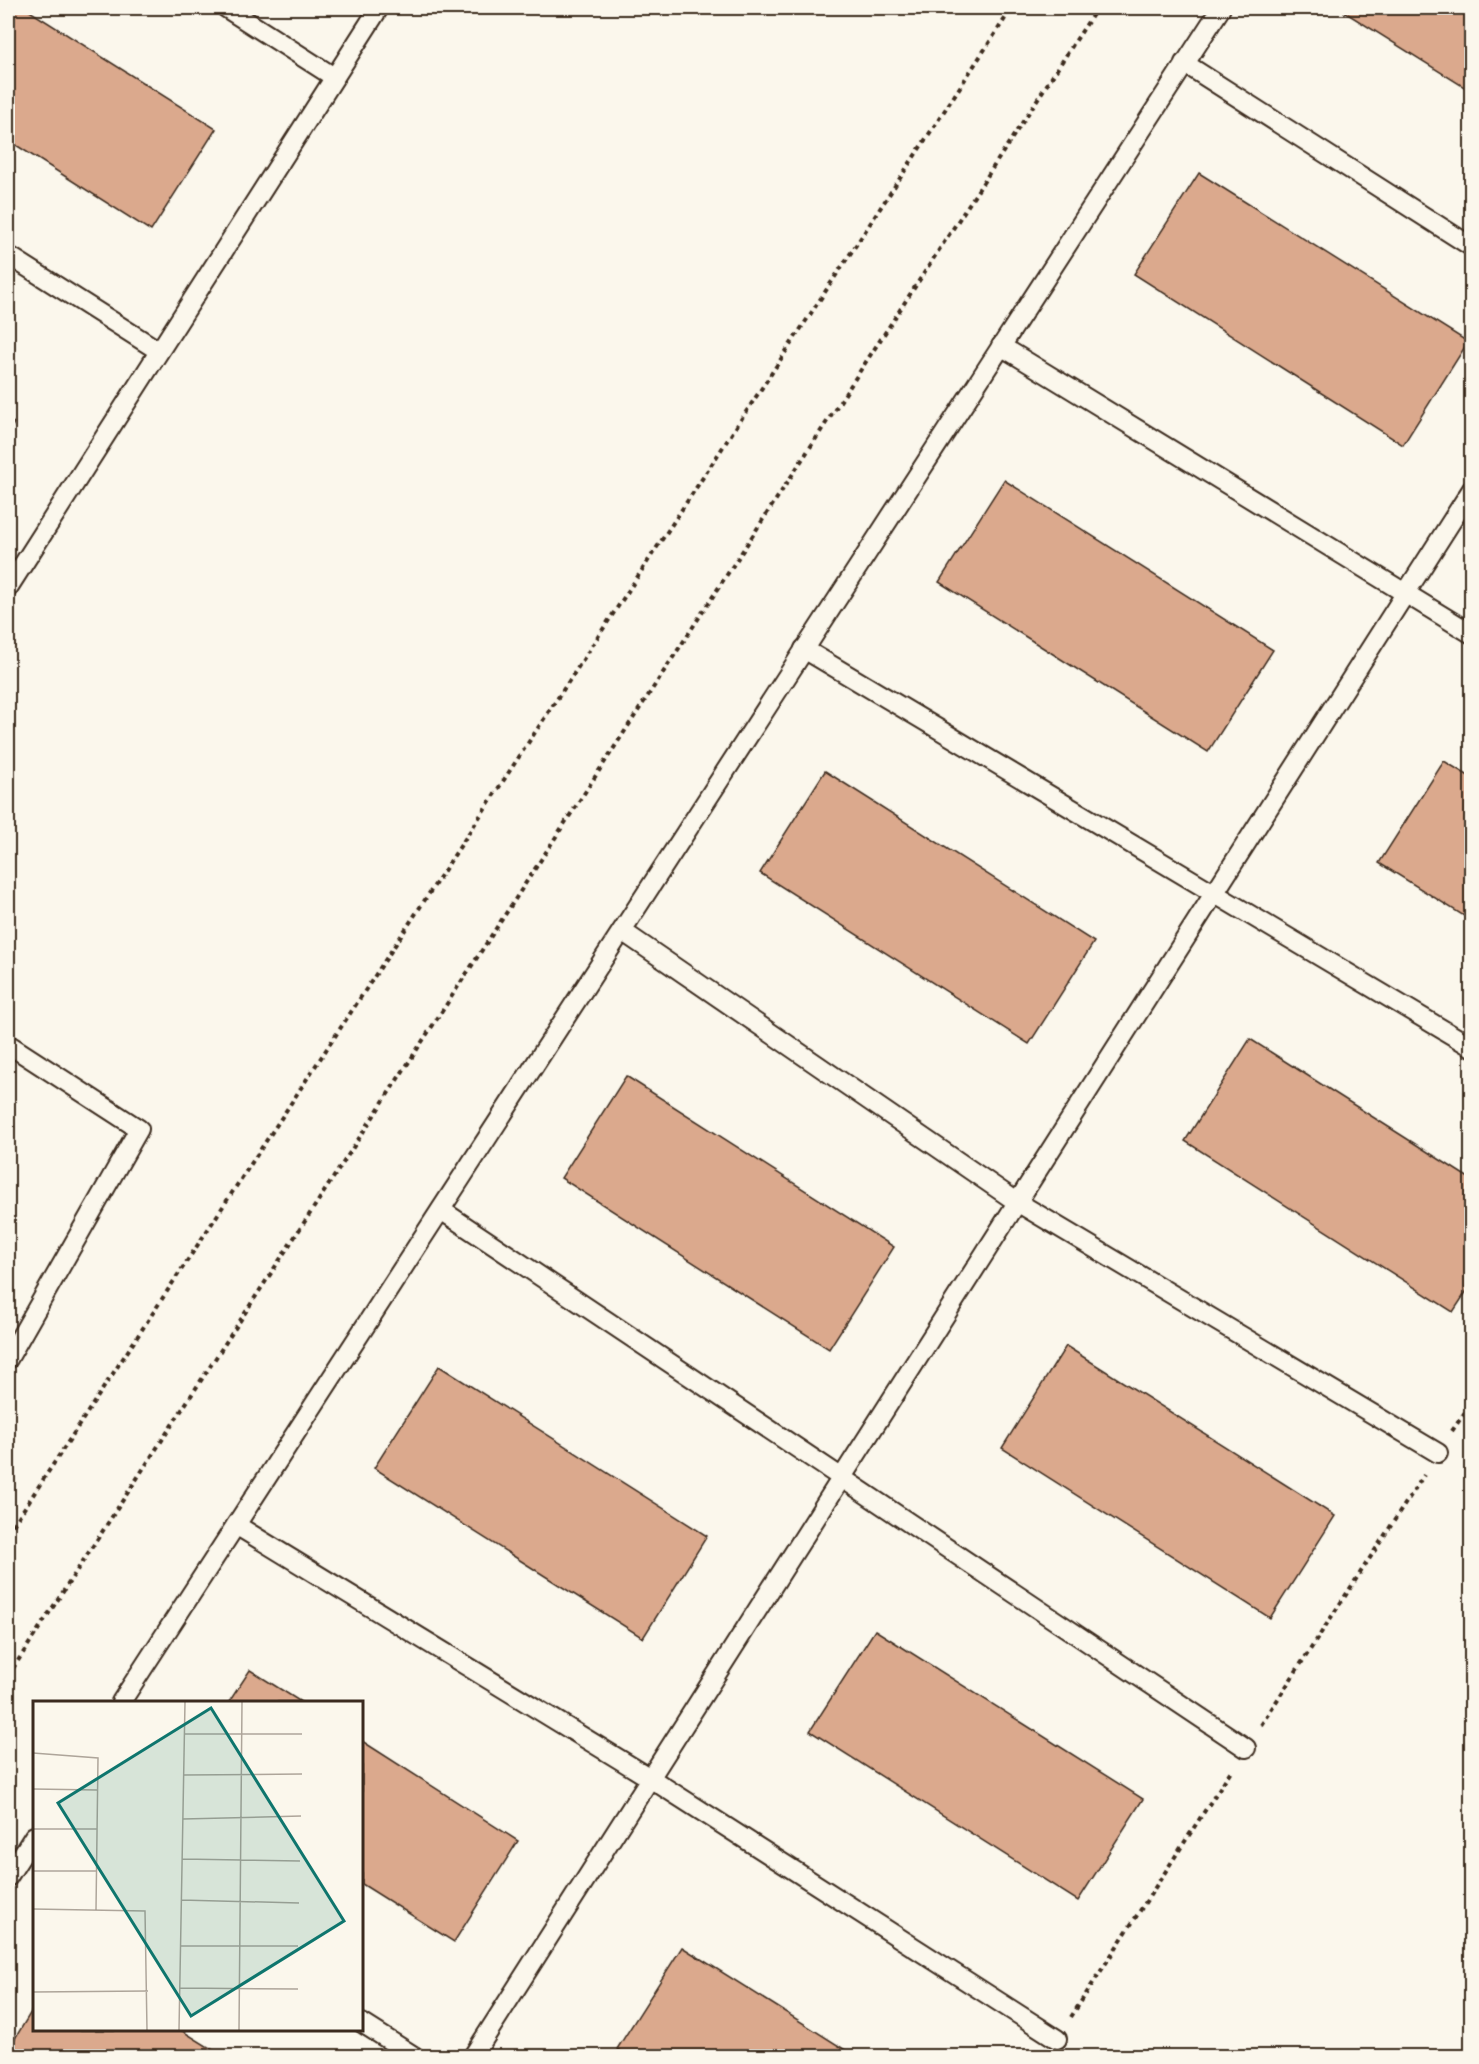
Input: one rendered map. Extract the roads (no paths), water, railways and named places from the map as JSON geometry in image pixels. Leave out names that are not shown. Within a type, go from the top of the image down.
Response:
[{"type":"lane","points":[[226,8],[334,77]]},
{"type":"lane","points":[[8,588],[379,8]]},
{"type":"lane","points":[[122,1701],[1221,8]]},
{"type":"lane","points":[[1184,63],[1472,247]]},
{"type":"lane","points":[[8,255],[159,351]]},
{"type":"lane","points":[[1001,346],[1472,634]]},
{"type":"lane","points":[[473,2056],[1472,489]]},
{"type":"lane","points":[[804,649],[1472,1047]]},
{"type":"lane","points":[[622,931],[1017,1202],[1438,1453]]},
{"type":"lane","points":[[8,1044],[139,1129],[8,1359]]},
{"type":"lane","points":[[441,1210],[1246,1748]]},
{"type":"lane","points":[[236,1525],[650,1778],[1057,2038]]},
{"type":"lane","points":[[8,1877],[33,1838]]},
{"type":"lane","points":[[363,2024],[414,2056]]}]
